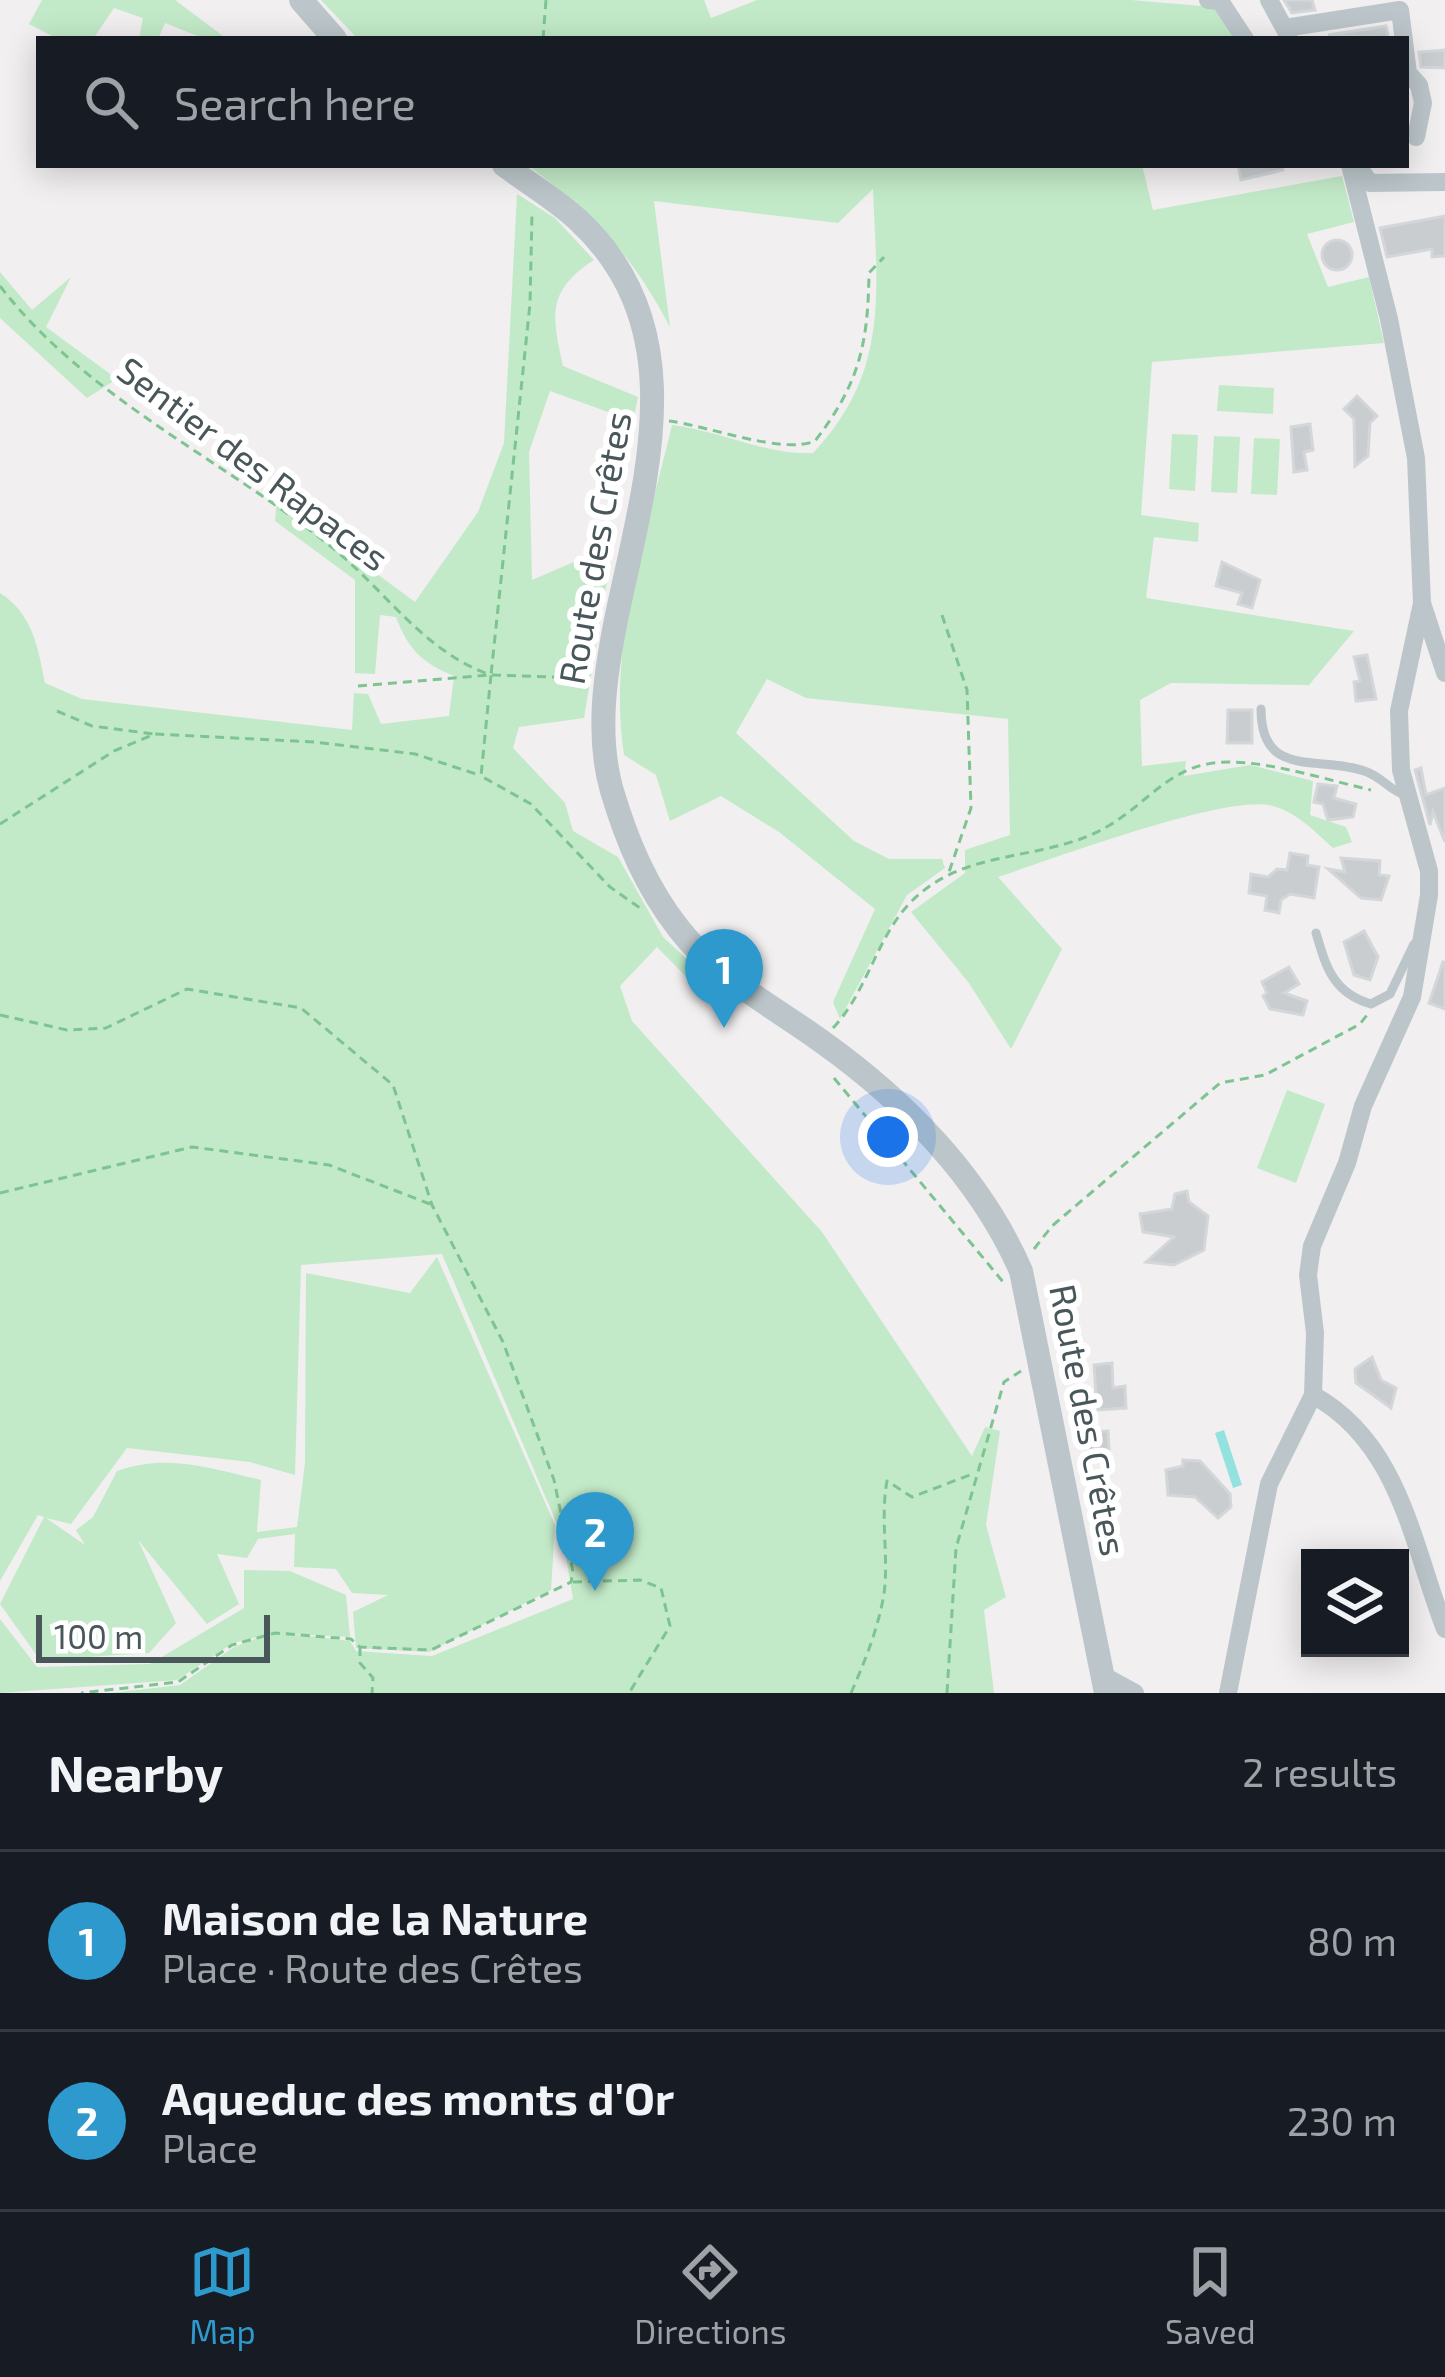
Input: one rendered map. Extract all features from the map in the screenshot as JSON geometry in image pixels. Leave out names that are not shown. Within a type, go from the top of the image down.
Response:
[{"type":"street","points":[[301,0],[332,36]]},
{"type":"street","points":[[1208,0],[1219,1],[1243,36]]},
{"type":"street","points":[[1269,0],[1288,33],[1400,10],[1403,36]]},
{"type":"street","points":[[1409,74],[1419,85],[1423,103],[1416,136]]},
{"type":"street","name":"Route des Crêtes","points":[[508,168],[576,219],[627,281],[652,360],[656,418],[606,677],[607,767],[633,856],[698,950],[896,1101],[941,1149],[1004,1231],[1023,1281],[1104,1684]]},
{"type":"street","points":[[1228,1693],[1269,1484],[1313,1395],[1315,1333],[1308,1275],[1312,1246],[1364,1106],[1412,997],[1422,927],[1437,894],[1402,795],[1399,711],[1422,603],[1416,458],[1355,168]]},
{"type":"street","points":[[1357,168],[1370,183],[1445,182]]},
{"type":"street","points":[[1422,603],[1445,673]]},
{"type":"street","points":[[1313,1395],[1360,1430],[1388,1465],[1445,1629]]},
{"type":"street","points":[[1104,1684],[1135,1693]]},
{"type":"lane","points":[[1261,709],[1261,732],[1268,747],[1297,760],[1369,772],[1402,795]]},
{"type":"lane","points":[[1316,933],[1329,976],[1342,990],[1371,1004],[1390,994],[1422,927]]},
{"type":"path","points":[[543,36],[546,0]]},
{"type":"path","points":[[482,776],[530,304],[533,186]]},
{"type":"path","points":[[656,418],[742,434],[778,448],[815,441],[856,379],[868,322],[869,273],[884,256]]},
{"type":"path","name":"Sentier des Rapaces","points":[[0,286],[28,322],[83,366],[232,480],[327,542],[459,664],[490,675]]},
{"type":"path","points":[[942,615],[967,690],[971,808],[949,874]]},
{"type":"path","points":[[358,686],[490,675],[606,677]]},
{"type":"path","points":[[57,712],[92,726],[155,734],[415,754],[482,776],[531,804],[610,887],[647,913]]},
{"type":"path","points":[[0,824],[114,751],[155,734]]},
{"type":"path","points":[[1371,1004],[1366,1018],[1345,1034],[1264,1075],[1220,1082],[1186,1108],[1052,1226],[1023,1281],[997,1278],[846,1096],[827,1066],[821,1041],[854,1006],[905,908],[949,874],[970,862],[1082,838],[1111,824],[1171,775],[1226,762],[1402,795]]},
{"type":"path","points":[[0,1015],[67,1030],[106,1028],[187,989],[301,1008],[392,1085],[432,1204],[503,1342],[554,1480],[572,1582]]},
{"type":"path","points":[[0,1193],[192,1147],[329,1165],[432,1204]]},
{"type":"path","points":[[947,1693],[956,1548],[977,1472],[1004,1382],[1040,1365]]},
{"type":"path","points":[[851,1693],[873,1639],[884,1590],[880,1519],[887,1481],[912,1497],[977,1472]]},
{"type":"path","points":[[81,1693],[178,1682],[232,1645],[275,1633],[351,1639],[360,1647],[431,1650],[572,1582],[640,1580],[661,1588],[670,1626],[628,1693]]},
{"type":"path","points":[[360,1647],[360,1663],[374,1678],[372,1693]]},
{"type":"green space","points":[[42,0],[175,0],[223,36],[198,36],[165,23],[159,36],[140,36],[143,18],[114,8],[95,36],[52,36],[29,24]]},
{"type":"green space","points":[[321,0],[704,0],[711,18],[757,0],[1131,0],[1214,7],[1236,36],[355,36]]},
{"type":"green space","points":[[532,168],[1143,168],[1153,210],[1342,176],[1354,222],[1307,234],[1328,287],[1369,277],[1384,343],[1152,362],[1141,515],[1199,523],[1198,542],[1154,537],[1146,598],[1354,631],[1309,685],[1171,683],[1140,700],[1142,766],[1186,761],[1184,776],[1250,765],[1313,781],[1310,815],[1346,827],[1352,842],[1333,848],[1290,813],[1250,805],[1138,830],[998,877],[1062,949],[1011,1049],[969,983],[911,912],[965,873],[965,850],[1010,835],[1008,719],[806,698],[767,679],[736,733],[854,841],[889,859],[942,859],[945,868],[907,895],[840,1019],[833,1002],[875,909],[779,832],[721,796],[670,821],[656,775],[624,755],[621,672],[632,588],[672,425],[778,450],[813,453],[855,392],[867,361],[876,296],[873,189],[838,223],[654,201],[670,327],[609,237]]},
{"type":"green space","points":[[517,194],[555,218],[594,260],[567,283],[556,306],[563,366],[638,397],[633,421],[550,391],[529,452],[532,580],[613,545],[584,718],[519,727],[513,748],[565,803],[573,831],[618,857],[663,937],[727,996],[715,1006],[657,947],[620,986],[632,1021],[822,1232],[972,1456],[985,1427],[1000,1431],[986,1525],[1006,1597],[984,1610],[994,1693],[111,1693],[180,1685],[234,1647],[266,1635],[233,1643],[177,1680],[0,1693],[0,1619],[37,1667],[150,1664],[244,1608],[244,1570],[290,1571],[346,1595],[350,1637],[290,1634],[350,1641],[356,1651],[432,1656],[573,1599],[563,1538],[442,1254],[301,1265],[295,1475],[250,1462],[127,1448],[71,1524],[46,1518],[85,1545],[76,1530],[93,1517],[117,1471],[171,1463],[261,1480],[257,1532],[297,1527],[305,1463],[306,1273],[410,1293],[437,1257],[555,1525],[551,1590],[429,1652],[356,1648],[353,1612],[388,1595],[352,1593],[336,1569],[294,1567],[295,1534],[258,1539],[247,1558],[217,1554],[239,1604],[207,1624],[138,1540],[176,1623],[149,1653],[40,1660],[0,1604],[44,1517],[38,1515],[0,1581],[0,593],[27,621],[45,683],[82,699],[352,730],[354,693],[368,694],[381,724],[449,716],[454,676],[418,654],[396,617],[380,615],[375,674],[355,673],[355,580],[275,521],[277,500],[415,602],[478,512],[504,443]]},
{"type":"green space","points":[[0,272],[32,310],[71,277],[46,327],[117,379],[87,398],[0,318]]},
{"type":"green space","points":[[1219,385],[1274,388],[1273,414],[1217,411]]},
{"type":"green space","points":[[1172,434],[1198,435],[1195,491],[1169,489]]},
{"type":"green space","points":[[1214,436],[1240,437],[1237,493],[1211,492]]},
{"type":"green space","points":[[1254,438],[1280,439],[1277,495],[1251,494]]},
{"type":"green space","points":[[1287,1090],[1325,1104],[1296,1183],[1257,1168]]},
{"type":"water","points":[[1224,1430],[1242,1485],[1233,1488],[1215,1433]]},
{"type":"building","points":[[1284,0],[1312,0],[1315,10],[1292,13]]},
{"type":"building","points":[[1386,26],[1388,36],[1343,36],[1328,35]]},
{"type":"building","points":[[1445,50],[1445,68],[1421,67],[1419,52]]},
{"type":"building","points":[[1239,168],[1283,168],[1283,170],[1241,180]]},
{"type":"building","points":[[1445,216],[1445,256],[1432,257],[1432,249],[1387,257],[1380,228]]},
{"type":"building","points":[[1337,240],[1352,255],[1337,270],[1322,255]]},
{"type":"building","points":[[1357,396],[1377,416],[1370,423],[1368,456],[1355,466],[1354,419],[1344,409]]},
{"type":"building","points":[[1310,424],[1313,450],[1304,452],[1307,470],[1294,472],[1291,427]]},
{"type":"building","points":[[1222,562],[1260,580],[1252,608],[1238,604],[1242,593],[1216,586]]},
{"type":"building","points":[[1367,655],[1376,699],[1356,701],[1354,682],[1360,681],[1354,657]]},
{"type":"building","points":[[1228,710],[1252,710],[1252,743],[1227,743]]},
{"type":"building","points":[[1421,768],[1426,795],[1445,788],[1445,842],[1433,812],[1430,825],[1415,770]]},
{"type":"building","points":[[1318,784],[1337,786],[1334,798],[1356,804],[1353,817],[1328,820],[1323,804],[1314,802]]},
{"type":"building","points":[[1290,853],[1308,856],[1307,865],[1319,867],[1314,898],[1290,894],[1281,900],[1279,913],[1265,910],[1267,896],[1249,893],[1251,874],[1268,877],[1277,869],[1287,870]]},
{"type":"building","points":[[1341,858],[1380,861],[1379,875],[1389,876],[1381,900],[1361,898],[1328,869],[1345,872]]},
{"type":"building","points":[[1364,931],[1378,957],[1370,980],[1354,975],[1344,942]]},
{"type":"building","points":[[1445,962],[1445,1009],[1429,1003]]},
{"type":"building","points":[[1289,967],[1299,984],[1284,993],[1307,1001],[1303,1015],[1270,1009],[1263,996],[1267,993],[1262,982]]},
{"type":"building","points":[[1187,1191],[1189,1202],[1208,1216],[1204,1250],[1174,1265],[1146,1262],[1174,1237],[1143,1232],[1140,1214],[1172,1209],[1175,1194]]},
{"type":"building","points":[[1372,1357],[1381,1380],[1396,1388],[1391,1408],[1356,1383],[1355,1369]]},
{"type":"building","points":[[1112,1363],[1113,1388],[1125,1386],[1126,1408],[1097,1410],[1094,1365]]},
{"type":"building","points":[[1108,1431],[1109,1449],[1086,1451],[1085,1432]]},
{"type":"building","points":[[1183,1460],[1200,1461],[1230,1494],[1231,1507],[1218,1518],[1195,1497],[1168,1495],[1166,1470],[1183,1466]]},
{"type":"place","name":"Maison de la Nature","points":[[724,1028]]},
{"type":"place","name":"Aqueduc des monts d'Or","points":[[595,1591]]}]
